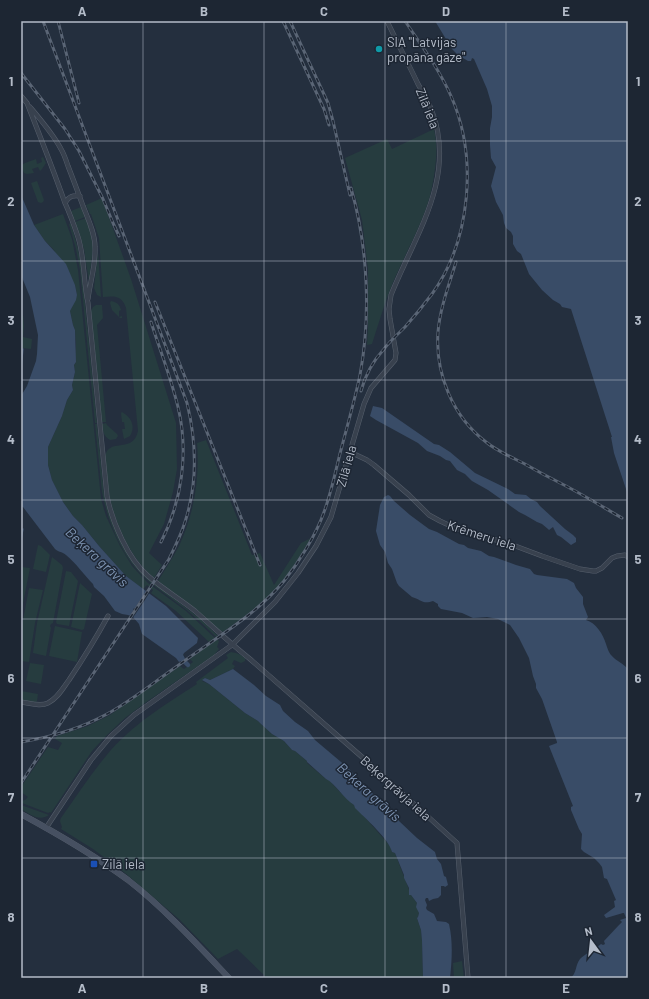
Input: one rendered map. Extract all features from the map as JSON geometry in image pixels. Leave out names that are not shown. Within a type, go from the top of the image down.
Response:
[{"type":"main road","points":[[21,814],[97,859],[127,880],[173,920],[229,978]]},
{"type":"street","name":"Zilā iela","points":[[46,828],[91,760],[111,736],[134,715],[232,646],[283,592],[309,558],[331,517],[364,404],[371,388],[395,360],[396,353],[389,309],[391,295],[428,212],[436,188],[439,168],[438,135],[432,110],[387,21]]},
{"type":"street","points":[[21,96],[59,146],[92,229],[95,239],[95,248],[88,303]]},
{"type":"street","points":[[27,103],[78,237],[82,251],[88,303]]},
{"type":"street","points":[[65,203],[70,197],[76,195],[80,196]]},
{"type":"street","name":"Beķergrāvja iela","points":[[88,303],[107,496],[112,513],[131,556],[142,570],[194,610],[232,646],[250,659],[362,757],[457,843],[468,978]]},
{"type":"street","name":"Krēmeru iela","points":[[350,452],[374,465],[409,495],[429,515],[455,528],[510,544],[580,569],[596,571],[617,556],[625,555],[628,557]]},
{"type":"street","points":[[21,702],[39,705],[48,703],[57,697],[85,656],[108,616]]},
{"type":"green space","points":[[434,129],[436,155],[434,178],[427,207],[391,288],[372,344],[367,345],[368,269],[362,220],[345,158],[387,139],[392,149]]},
{"type":"green space","points":[[43,157],[46,163],[40,171],[38,167],[32,169],[34,173],[24,173],[22,165],[36,159],[37,164],[42,162],[41,158]]},
{"type":"green space","points":[[37,181],[44,200],[41,203],[38,202],[31,183]]},
{"type":"green space","points":[[102,198],[131,279],[176,423],[177,469],[173,492],[164,524],[149,553],[162,565],[154,578],[137,560],[124,538],[118,526],[110,501],[108,489],[105,458],[107,452],[110,448],[131,442],[135,438],[138,431],[126,308],[122,301],[117,297],[103,297],[99,238],[91,214],[86,205]]},
{"type":"green space","points":[[81,207],[85,217],[75,221],[71,211]]},
{"type":"green space","points":[[63,214],[72,239],[78,270],[101,499],[106,516],[120,546],[132,566],[148,583],[186,611],[215,638],[209,642],[176,611],[151,593],[153,590],[147,585],[143,589],[126,576],[73,516],[63,502],[52,480],[48,465],[48,447],[62,416],[67,400],[73,390],[72,385],[75,372],[74,365],[76,362],[76,346],[75,330],[70,311],[77,295],[75,285],[53,249],[45,241],[34,225]]},
{"type":"green space","points":[[86,218],[91,233],[93,247],[89,282],[84,249],[75,222]]},
{"type":"green space","points":[[69,224],[71,224],[81,263],[97,423],[95,423],[80,270]]},
{"type":"green space","points":[[98,251],[101,297],[97,295],[94,288]]},
{"type":"green space","points":[[111,301],[117,303],[120,307],[121,310],[119,311],[119,317],[112,310],[110,303]]},
{"type":"green space","points":[[96,305],[102,305],[103,318],[97,325],[106,422],[102,422],[91,311]]},
{"type":"green space","points":[[23,315],[23,337],[32,339],[31,349],[22,348],[21,352],[21,316]]},
{"type":"green space","points":[[122,412],[128,416],[132,422],[133,429],[130,436],[124,439],[122,429],[125,429],[124,422],[122,422]]},
{"type":"green space","points":[[106,423],[117,434],[118,436],[116,439],[110,440],[105,435],[102,424]]},
{"type":"green space","points":[[95,424],[97,424],[104,493],[114,526],[124,548],[145,576],[203,621],[218,636],[216,637],[193,615],[146,579],[127,557],[111,525],[104,502]]},
{"type":"green space","points":[[206,440],[252,555],[260,553],[274,585],[301,543],[311,538],[291,570],[277,588],[255,608],[223,632],[158,581],[179,546],[189,521],[197,483],[197,443]]},
{"type":"green space","points":[[38,545],[50,555],[46,572],[33,569]]},
{"type":"green space","points":[[52,557],[62,565],[63,568],[53,623],[50,626],[51,628],[46,656],[33,653],[37,623]]},
{"type":"green space","points":[[21,567],[30,568],[21,613]]},
{"type":"green space","points":[[66,571],[71,572],[78,581],[69,626],[57,624],[56,622]]},
{"type":"green space","points":[[80,583],[92,594],[84,629],[82,630],[71,627]]},
{"type":"green space","points":[[29,588],[43,590],[35,623],[29,662],[21,661],[21,631]]},
{"type":"green space","points":[[55,626],[82,632],[77,662],[49,656]]},
{"type":"green space","points":[[216,639],[219,641],[217,647],[219,649],[214,655],[145,703],[125,718],[107,735],[92,751],[51,813],[22,803],[22,801],[28,797],[21,792],[21,787],[48,747],[58,750],[62,743],[55,739],[57,736],[88,726],[110,715],[180,666],[184,669],[193,662],[190,659]]},
{"type":"green space","points":[[231,652],[242,656],[245,658],[245,661],[241,663],[234,660],[232,664],[235,666],[233,669],[210,680],[205,678],[202,681],[209,684],[245,713],[258,721],[272,734],[284,741],[292,750],[307,761],[307,763],[329,780],[354,805],[391,847],[392,852],[395,853],[411,895],[417,903],[419,913],[417,918],[421,930],[422,941],[423,978],[267,978],[237,949],[218,959],[179,919],[125,873],[93,849],[61,829],[61,818],[94,771],[116,745],[137,725],[197,684],[196,682],[228,658],[226,655]]},
{"type":"green space","points":[[30,663],[44,665],[41,684],[26,681]]},
{"type":"green space","points":[[21,691],[38,694],[37,701],[35,703],[21,700]]},
{"type":"green space","points":[[21,805],[49,815],[42,818],[35,816],[21,809]]},
{"type":"green space","points":[[462,961],[464,978],[454,978],[453,963]]},
{"type":"water","points":[[435,21],[628,21],[628,495],[614,453],[612,437],[571,309],[562,307],[553,300],[542,290],[529,274],[521,254],[517,251],[513,244],[513,236],[506,228],[503,215],[496,202],[491,186],[496,167],[491,158],[490,128],[492,106],[487,89],[474,59],[472,58],[471,61],[468,61],[458,55],[452,49]]},
{"type":"water","points":[[21,195],[34,225],[45,241],[66,264],[75,285],[77,295],[70,311],[75,330],[76,362],[74,365],[75,372],[72,385],[73,390],[67,400],[62,416],[48,447],[48,465],[52,480],[63,502],[73,516],[126,576],[166,606],[198,638],[197,643],[184,653],[183,655],[185,659],[179,662],[176,658],[142,634],[139,624],[133,617],[115,611],[104,596],[94,587],[73,562],[65,554],[55,549],[23,507],[21,507],[21,396],[27,386],[36,361],[38,335],[30,297],[21,275]]},
{"type":"water","points":[[373,406],[382,408],[434,444],[439,445],[450,452],[475,473],[515,494],[526,495],[537,502],[576,538],[576,542],[571,545],[557,535],[553,527],[549,530],[542,524],[519,512],[457,470],[450,461],[427,451],[418,443],[370,416]]},
{"type":"water","points":[[388,495],[410,515],[429,529],[459,544],[481,551],[489,556],[530,569],[534,574],[567,579],[574,583],[583,597],[583,604],[588,617],[586,620],[590,621],[599,629],[611,655],[628,669],[628,978],[570,978],[574,974],[580,959],[601,944],[605,944],[604,941],[622,922],[620,920],[626,918],[624,913],[606,918],[604,915],[615,907],[614,901],[616,900],[607,879],[604,878],[602,867],[594,858],[581,849],[582,834],[571,810],[571,807],[573,806],[549,746],[557,742],[542,699],[536,688],[529,658],[519,638],[510,625],[498,619],[487,617],[473,618],[462,613],[441,609],[438,604],[433,601],[424,602],[412,597],[399,586],[388,563],[385,552],[380,545],[376,531],[380,505],[384,497]]},
{"type":"water","points":[[233,669],[266,696],[280,705],[283,711],[308,731],[315,740],[347,767],[377,798],[384,803],[399,821],[435,852],[448,885],[445,887],[441,886],[441,895],[438,898],[429,901],[428,898],[426,898],[425,900],[427,910],[434,914],[437,921],[446,922],[449,924],[452,951],[450,978],[423,978],[422,941],[421,930],[417,918],[419,913],[416,907],[417,903],[411,895],[409,895],[409,888],[395,853],[392,852],[382,835],[333,784],[292,750],[284,741],[272,734],[258,721],[245,713],[202,680],[205,678],[210,680]]},
{"type":"pier","points":[[147,590],[150,592],[132,619],[129,617]]},
{"type":"waterway","points":[[21,367],[23,349]]},
{"type":"waterway","points":[[21,539],[23,529]]},
{"type":"waterway","name":"Beķera grāvis","points":[[181,656],[188,665]]},
{"type":"railway","points":[[21,783],[169,559],[182,532],[185,522],[192,492],[195,463],[193,433],[187,403],[43,21]]},
{"type":"railway","points":[[58,21],[79,103]]},
{"type":"railway","points":[[283,21],[324,109],[329,125]]},
{"type":"railway","points":[[290,21],[328,103],[350,195]]},
{"type":"railway","points":[[361,391],[367,374],[376,359],[422,307],[432,294],[445,272],[455,249],[462,224],[466,198],[467,171],[465,145],[460,120],[451,96],[441,76],[430,57],[405,21]]},
{"type":"railway","points":[[21,73],[65,129],[79,151],[103,199],[119,236]]},
{"type":"railway","points":[[21,742],[43,738],[76,728],[107,714],[133,698],[260,606],[284,581],[307,548],[321,521],[327,504],[356,393],[366,329],[366,282],[364,258],[357,211],[351,188]]},
{"type":"railway","points":[[456,262],[441,314],[438,332],[438,348],[443,379],[448,393],[464,420],[474,432],[504,454],[573,490],[622,518]]},
{"type":"railway","points":[[155,302],[260,565]]},
{"type":"railway","points":[[151,322],[178,407],[183,441],[182,476],[179,493],[161,542]]},
{"type":"place","name":"SIA \"Latvijas propāna gāze\"","points":[[379,49]]},
{"type":"place","name":"Zilā iela","points":[[94,864]]}]
